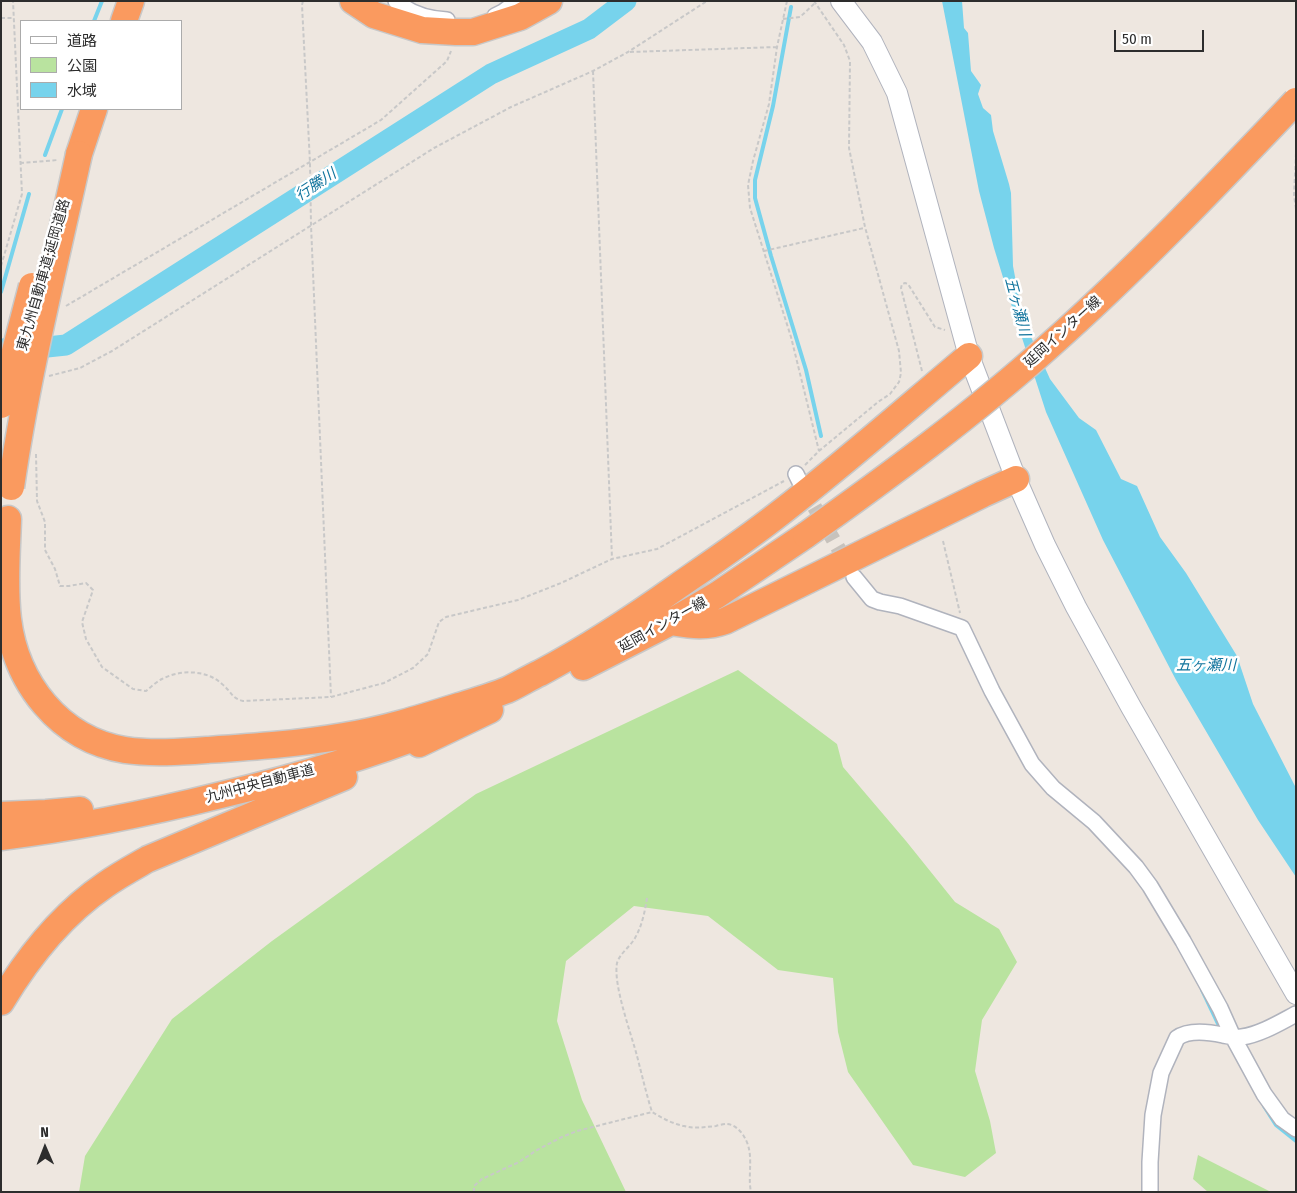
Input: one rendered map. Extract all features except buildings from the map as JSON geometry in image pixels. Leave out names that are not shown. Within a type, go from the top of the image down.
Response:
[{"type":"highway","points":[[124,20],[131,1]]},
{"type":"highway","points":[[353,1],[374,16],[422,30],[456,32],[473,32],[520,16],[549,1]]},
{"type":"highway","name":"延岡インター線","points":[[508,695],[569,674],[671,622],[739,581],[884,479],[968,415],[1049,347],[1126,274],[1296,101]]},
{"type":"highway","name":"東九州自動車道;延岡道路","points":[[1,443],[36,299],[64,201],[94,110]]},
{"type":"highway","points":[[1,571],[17,444],[79,154]]},
{"type":"highway","points":[[1,406],[32,286],[64,201]]},
{"type":"highway","points":[[1,1002],[15,979],[48,936],[66,917],[104,885],[148,859],[408,750],[508,695],[620,627],[740,543],[825,478],[966,346]]},
{"type":"highway","points":[[671,622],[690,626],[704,626],[715,625],[725,621],[1016,479]]},
{"type":"highway","points":[[8,519],[6,580],[8,618],[15,653],[21,669],[38,697],[62,722],[76,731],[107,745],[124,750],[146,752],[273,746],[344,736],[396,725],[508,695]]},
{"type":"highway","name":"延岡インター線","points":[[508,695],[668,616],[754,568],[806,535]]},
{"type":"highway","name":"九州中央自動車道","points":[[1,826],[148,800],[243,778],[335,752],[508,695]]},
{"type":"highway","name":"九州中央自動車道","points":[[1,838],[110,820],[293,777],[382,749],[508,695]]},
{"type":"highway","points":[[1,815],[82,810],[148,800]]},
{"type":"street","points":[[396,1],[421,16],[438,20],[463,21],[492,17],[503,12],[518,1]]},
{"type":"street","points":[[841,1],[872,42],[897,93],[966,346],[1016,479],[1046,546],[1080,615],[1130,707],[1296,994]]},
{"type":"street","points":[[854,577],[872,598],[880,602],[900,606],[962,628],[992,691],[1032,764],[1053,788],[1094,822],[1136,867],[1150,886],[1220,1008],[1233,1037],[1264,1094],[1282,1119],[1296,1129]]},
{"type":"street","points":[[1150,1192],[1153,1115],[1160,1073],[1177,1038],[1182,1034],[1197,1032],[1241,1037],[1262,1031],[1296,1014]]},
{"type":"path","points":[[1,266],[22,194],[13,1]]},
{"type":"path","points":[[303,1],[331,697]]},
{"type":"path","points":[[42,378],[80,368],[112,351],[434,148],[511,107],[593,71],[628,52],[707,1]]},
{"type":"path","points":[[787,1],[777,47],[769,104],[748,185],[750,208],[791,337],[819,451]]},
{"type":"path","points":[[36,453],[37,501],[45,522],[45,550],[55,569],[60,586],[86,583],[93,590],[82,622],[86,639],[102,667],[133,689],[146,691],[162,679],[178,673],[194,672],[215,678],[236,699],[243,701],[331,697],[384,683],[413,668],[428,654],[439,622],[446,617],[518,600],[562,583],[612,559],[657,549],[798,478],[819,451],[890,394],[899,382],[901,374],[898,351],[865,228],[849,148],[850,61],[844,45],[815,2],[800,17],[784,20]]},
{"type":"path","points":[[1,18],[14,18]]},
{"type":"path","points":[[61,308],[381,120],[447,62],[454,46],[456,32]]},
{"type":"path","points":[[628,52],[777,47]]},
{"type":"path","points":[[593,71],[612,559]]},
{"type":"path","points":[[1296,153],[1294,195],[1296,209]]},
{"type":"path","points":[[764,251],[865,228]]},
{"type":"path","points":[[923,374],[901,288],[902,284],[908,284],[935,327],[966,346]]},
{"type":"path","points":[[943,541],[962,618],[962,628]]},
{"type":"path","points":[[647,898],[635,939],[618,960],[616,971],[622,1002],[652,1112],[666,1120],[685,1126],[700,1128],[728,1124],[735,1126],[745,1137],[749,1148],[751,1168],[749,1184],[751,1192]]},
{"type":"path","points":[[474,1192],[474,1186],[482,1179],[519,1162],[562,1137],[652,1112]]},
{"type":"green space","points":[[738,670],[837,744],[843,767],[955,902],[999,929],[1017,962],[982,1020],[975,1071],[990,1121],[996,1153],[965,1177],[913,1165],[848,1072],[838,1032],[833,978],[778,970],[708,916],[634,906],[566,961],[557,1021],[582,1100],[626,1192],[79,1192],[85,1156],[172,1019],[272,941],[476,794]]},
{"type":"green space","points":[[1198,1155],[1271,1192],[1208,1192],[1193,1179]]},
{"type":"water","name":"五ヶ瀬川","points":[[942,1],[962,1],[964,28],[968,33],[971,71],[981,85],[978,94],[983,108],[991,115],[993,131],[1009,184],[1011,193],[1013,266],[1023,319],[1050,379],[1079,418],[1096,430],[1121,479],[1137,486],[1160,537],[1186,573],[1237,656],[1253,704],[1296,788],[1296,877],[1258,820],[1176,680],[1103,540],[1046,412],[994,248],[979,191]]},
{"type":"waterway","points":[[94,20],[102,1]]},
{"type":"waterway","name":"行縢川","points":[[1,349],[66,345],[491,74],[589,29],[626,1]]},
{"type":"waterway","points":[[791,7],[773,106],[755,180],[755,198],[806,370],[821,436]]},
{"type":"waterway","points":[[45,155],[62,110]]},
{"type":"waterway","points":[[1,292],[29,194]]},
{"type":"waterway","points":[[1202,990],[1220,1028]]},
{"type":"waterway","points":[[1264,1106],[1276,1125],[1296,1141]]},
{"type":"tunnel","points":[[803,487],[849,567]]}]
